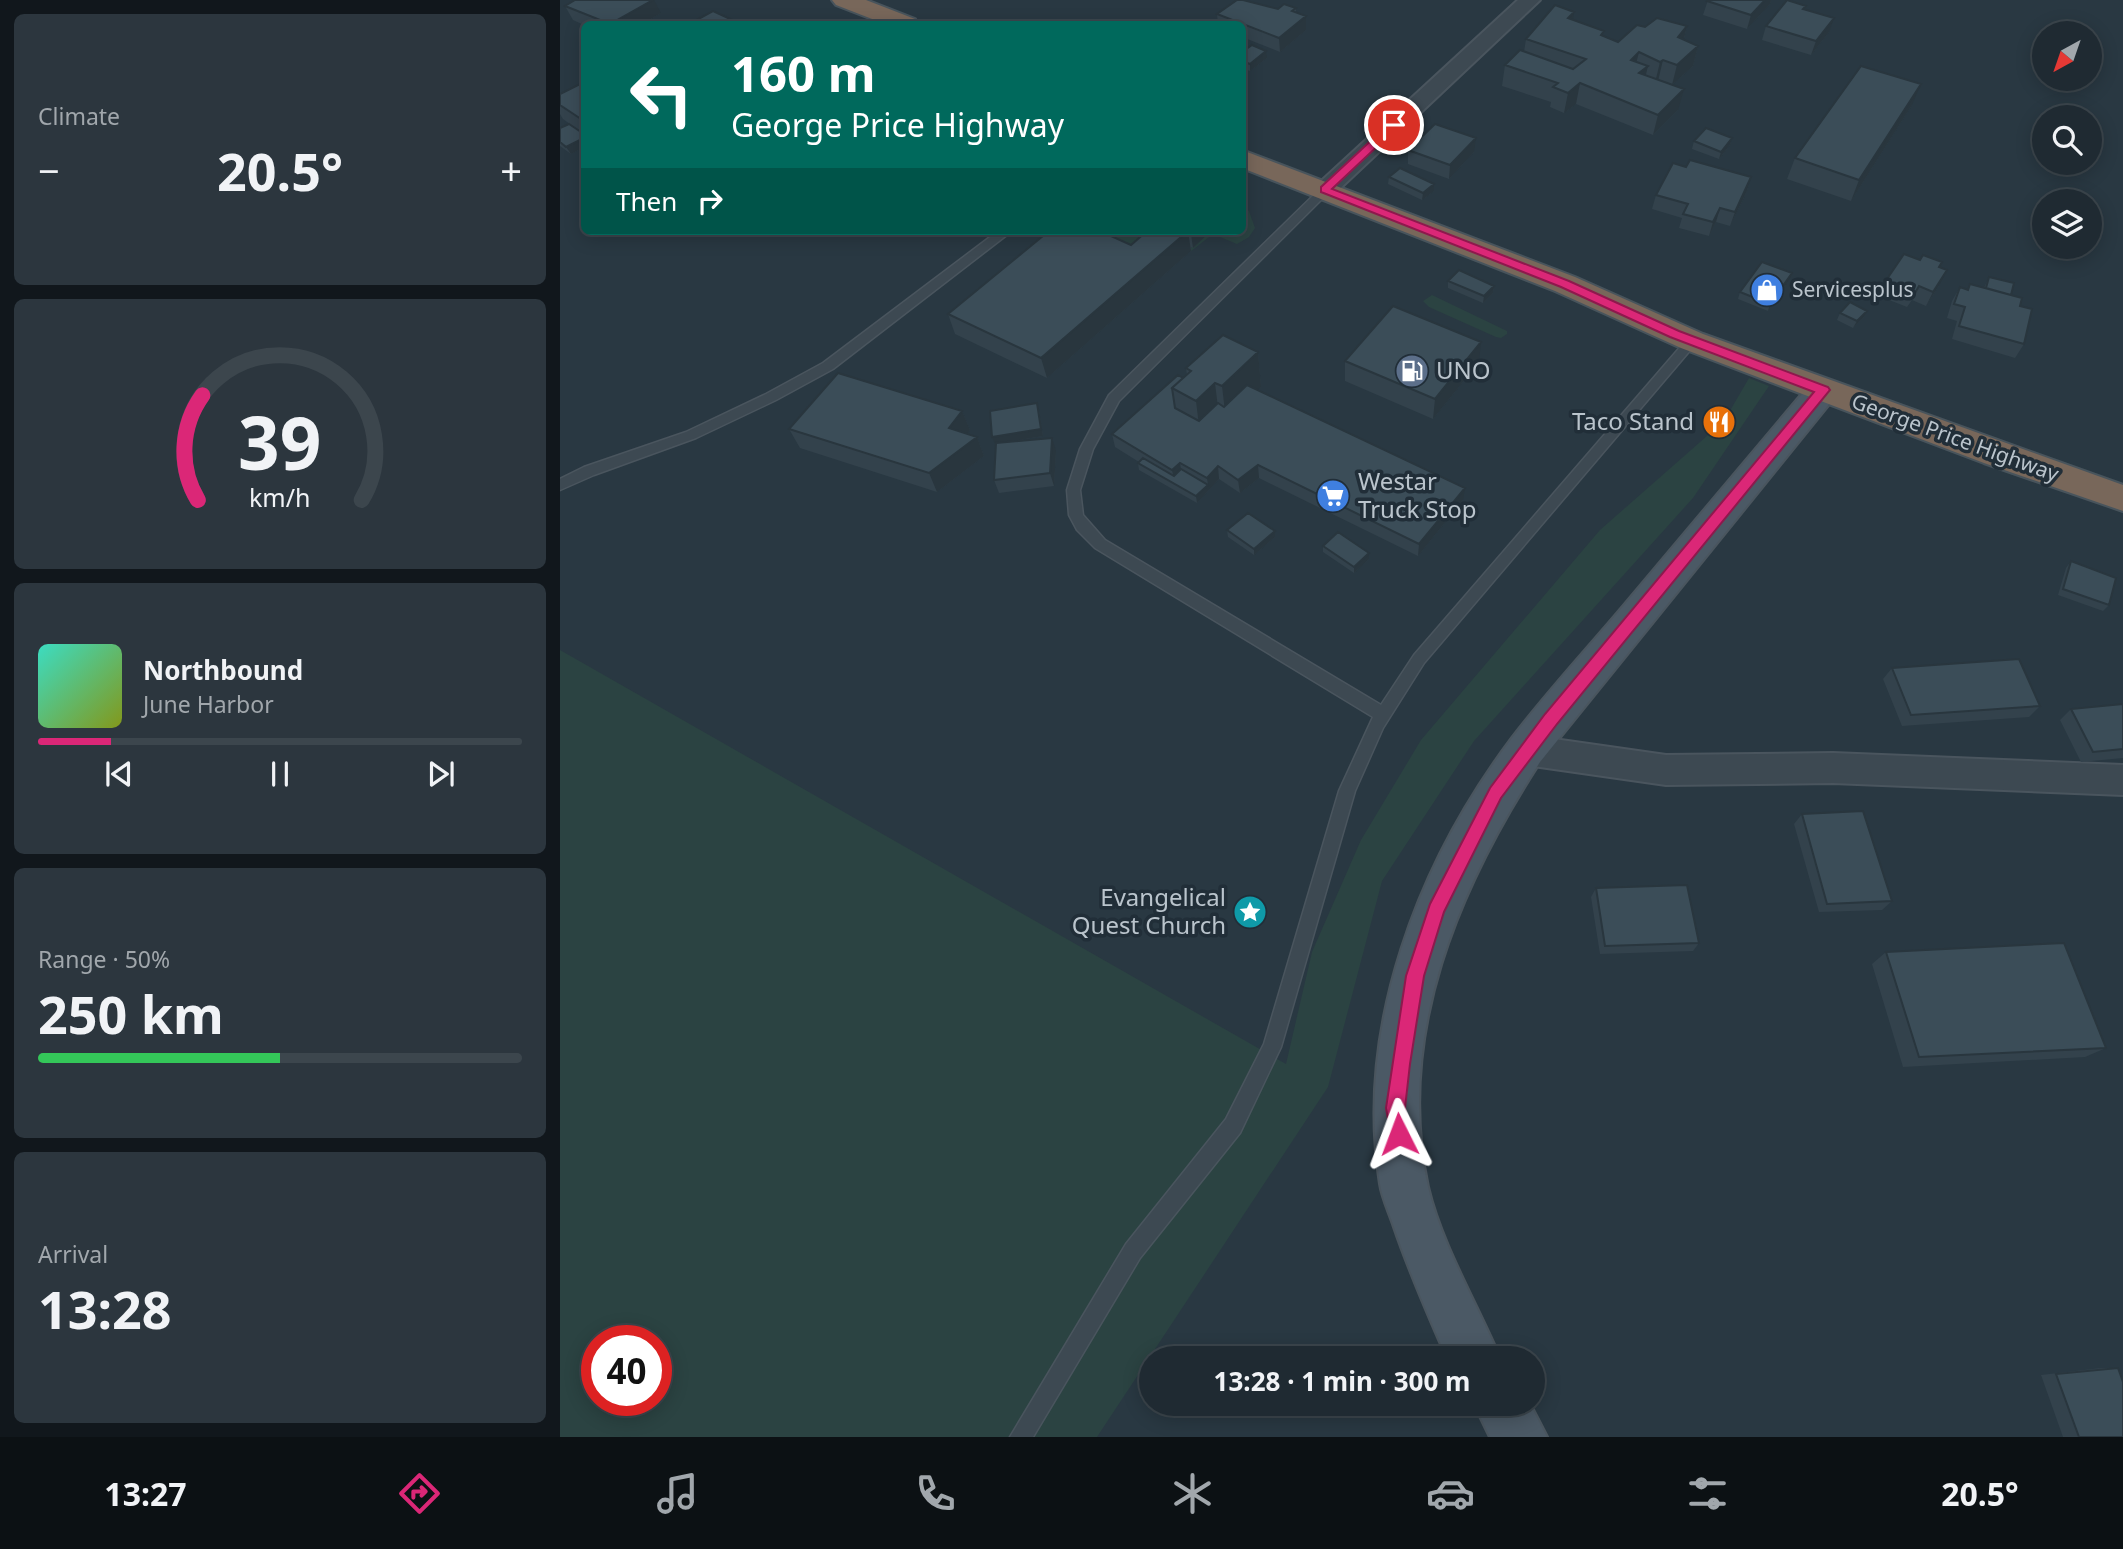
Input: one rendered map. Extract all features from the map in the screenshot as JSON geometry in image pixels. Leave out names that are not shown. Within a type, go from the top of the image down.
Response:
[{"type":"highway","points":[[844,0],[898,21]]},
{"type":"highway","name":"George Price Highway","points":[[1246,160],[1565,284],[1692,341],[2123,498]]},
{"type":"street","points":[[1325,190],[1530,0]]},
{"type":"street","points":[[1468,1346],[1434,1273],[1404,1186],[1396,1108],[1403,1042],[1415,976],[1436,910],[1496,793],[1526,751],[1823,390]]},
{"type":"street","points":[[1526,751],[1666,770],[1833,768],[2123,780]]},
{"type":"street","points":[[1507,1416],[1520,1437]]},
{"type":"lane","points":[[1325,190],[1114,398],[1094,432],[1079,472],[1072,506],[1083,528],[1100,544],[1384,715]]},
{"type":"lane","points":[[560,485],[589,471],[691,435],[828,366],[1001,235]]},
{"type":"lane","points":[[1021,1437],[1133,1251],[1233,1125],[1272,1047],[1347,791],[1384,715],[1419,659],[1692,341]]},
{"type":"green space","points":[[1246,209],[1255,228],[1249,237],[1237,244],[1215,235],[1246,235]]},
{"type":"green space","points":[[1108,235],[1212,235],[1191,251],[1134,265],[1093,246]]},
{"type":"green space","points":[[1432,295],[1507,331],[1507,334],[1501,338],[1496,337],[1429,307],[1423,301]]},
{"type":"green space","points":[[1749,378],[1769,386],[1693,498],[1474,741],[1382,881],[1328,1087],[1157,1346],[1139,1346],[1139,1373],[1097,1437],[560,1437],[560,650],[1286,1064],[1312,952],[1361,840],[1421,740],[1600,530],[1724,421]]},
{"type":"building","points":[[575,0],[653,0],[615,21],[602,21],[565,6]]},
{"type":"building","points":[[1237,0],[1243,0],[1278,9],[1284,4],[1296,8],[1292,11],[1306,16],[1279,38],[1246,25],[1246,21],[1235,21],[1217,14]]},
{"type":"building","points":[[1708,0],[1765,0],[1751,15]]},
{"type":"building","points":[[1787,0],[1806,6],[1803,9],[1834,18],[1816,41],[1766,26]]},
{"type":"building","points":[[1555,5],[1574,12],[1568,18],[1604,31],[1601,35],[1618,42],[1637,25],[1645,27],[1657,18],[1687,26],[1678,37],[1698,46],[1677,65],[1663,60],[1660,62],[1639,52],[1631,60],[1648,66],[1639,73],[1684,89],[1658,115],[1580,83],[1568,93],[1553,87],[1558,83],[1505,65],[1520,50],[1573,69],[1586,59],[1526,39]]},
{"type":"building","points":[[713,11],[735,21],[695,21]]},
{"type":"building","points":[[1252,45],[1266,51],[1250,64],[1246,62],[1246,49]]},
{"type":"building","points":[[1861,66],[1921,84],[1859,180],[1795,158]]},
{"type":"building","points":[[581,84],[581,119],[560,105],[560,94]]},
{"type":"building","points":[[569,124],[581,132],[581,140],[566,147],[560,142],[560,128]]},
{"type":"building","points":[[1435,124],[1476,138],[1450,165],[1408,150]]},
{"type":"building","points":[[1706,128],[1732,138],[1721,152],[1694,141]]},
{"type":"building","points":[[1690,160],[1751,177],[1735,212],[1720,208],[1713,222],[1683,214],[1688,204],[1656,195],[1673,163],[1686,167]]},
{"type":"building","points":[[1400,168],[1434,184],[1423,193],[1389,177]]},
{"type":"building","points":[[1044,235],[1109,235],[1131,245],[1142,235],[1183,235],[1041,358],[948,314]]},
{"type":"building","points":[[1904,254],[1920,260],[1923,255],[1942,262],[1939,267],[1947,270],[1933,292],[1919,286],[1915,293],[1885,282]]},
{"type":"building","points":[[1762,262],[1792,273],[1770,304],[1740,292]]},
{"type":"building","points":[[1459,270],[1494,286],[1484,296],[1448,281]]},
{"type":"building","points":[[1989,277],[2014,283],[2011,295],[1986,288]]},
{"type":"building","points":[[1970,284],[2022,298],[2020,306],[2032,309],[2024,344],[1959,326],[1965,307],[1954,304],[1960,287],[1968,290]]},
{"type":"building","points":[[1850,302],[1867,311],[1857,321],[1840,313]]},
{"type":"building","name":"UNO","points":[[1393,306],[1481,342],[1435,399],[1345,361]]},
{"type":"building","points":[[1223,335],[1258,352],[1222,386],[1215,383],[1196,401],[1172,388],[1191,371],[1186,368]]},
{"type":"building","points":[[838,373],[962,411],[949,428],[977,437],[929,473],[789,429]]},
{"type":"building","points":[[1178,375],[1183,378],[1172,388],[1175,408],[1199,421],[1218,403],[1224,407],[1247,385],[1465,488],[1419,544],[1258,465],[1238,480],[1218,466],[1207,478],[1180,463],[1172,470],[1112,434]]},
{"type":"building","points":[[1037,403],[1041,429],[992,437],[990,411]]},
{"type":"building","points":[[1052,438],[1050,473],[994,480],[996,443]]},
{"type":"building","points":[[1143,458],[1174,476],[1181,469],[1208,485],[1196,496],[1138,463]]},
{"type":"building","points":[[1248,513],[1275,531],[1254,549],[1227,530]]},
{"type":"building","points":[[1338,532],[1369,553],[1354,567],[1323,546]]},
{"type":"building","points":[[2071,561],[2116,578],[2109,605],[2063,589]]},
{"type":"building","points":[[2019,659],[2040,706],[1911,715],[1892,668]]},
{"type":"building","points":[[2123,704],[2123,749],[2093,752],[2071,709]]},
{"type":"building","points":[[1863,811],[1892,901],[1827,904],[1802,814]]},
{"type":"building","points":[[1687,885],[1699,943],[1605,946],[1596,888]]},
{"type":"building","points":[[2064,943],[2106,1048],[1919,1057],[1886,952]]},
{"type":"building","points":[[2118,1368],[2123,1382],[2123,1437],[2079,1437],[2056,1374]]},
{"type":"place","name":"Servicesplus","points":[[1767,290]]},
{"type":"place","name":"UNO","points":[[1412,371]]},
{"type":"place","name":"Taco Stand","points":[[1719,422]]},
{"type":"place","name":"Westar Truck Stop","points":[[1333,496]]},
{"type":"place","name":"Evangelical Quest Church","points":[[1250,912]]},
{"type":"route","points":[[1394,125],[1325,190],[1565,284],[1674,334],[1823,390],[1551,719],[1496,793],[1464,850],[1436,910],[1415,976],[1400,1064],[1396,1108],[1399,1134]]}]
